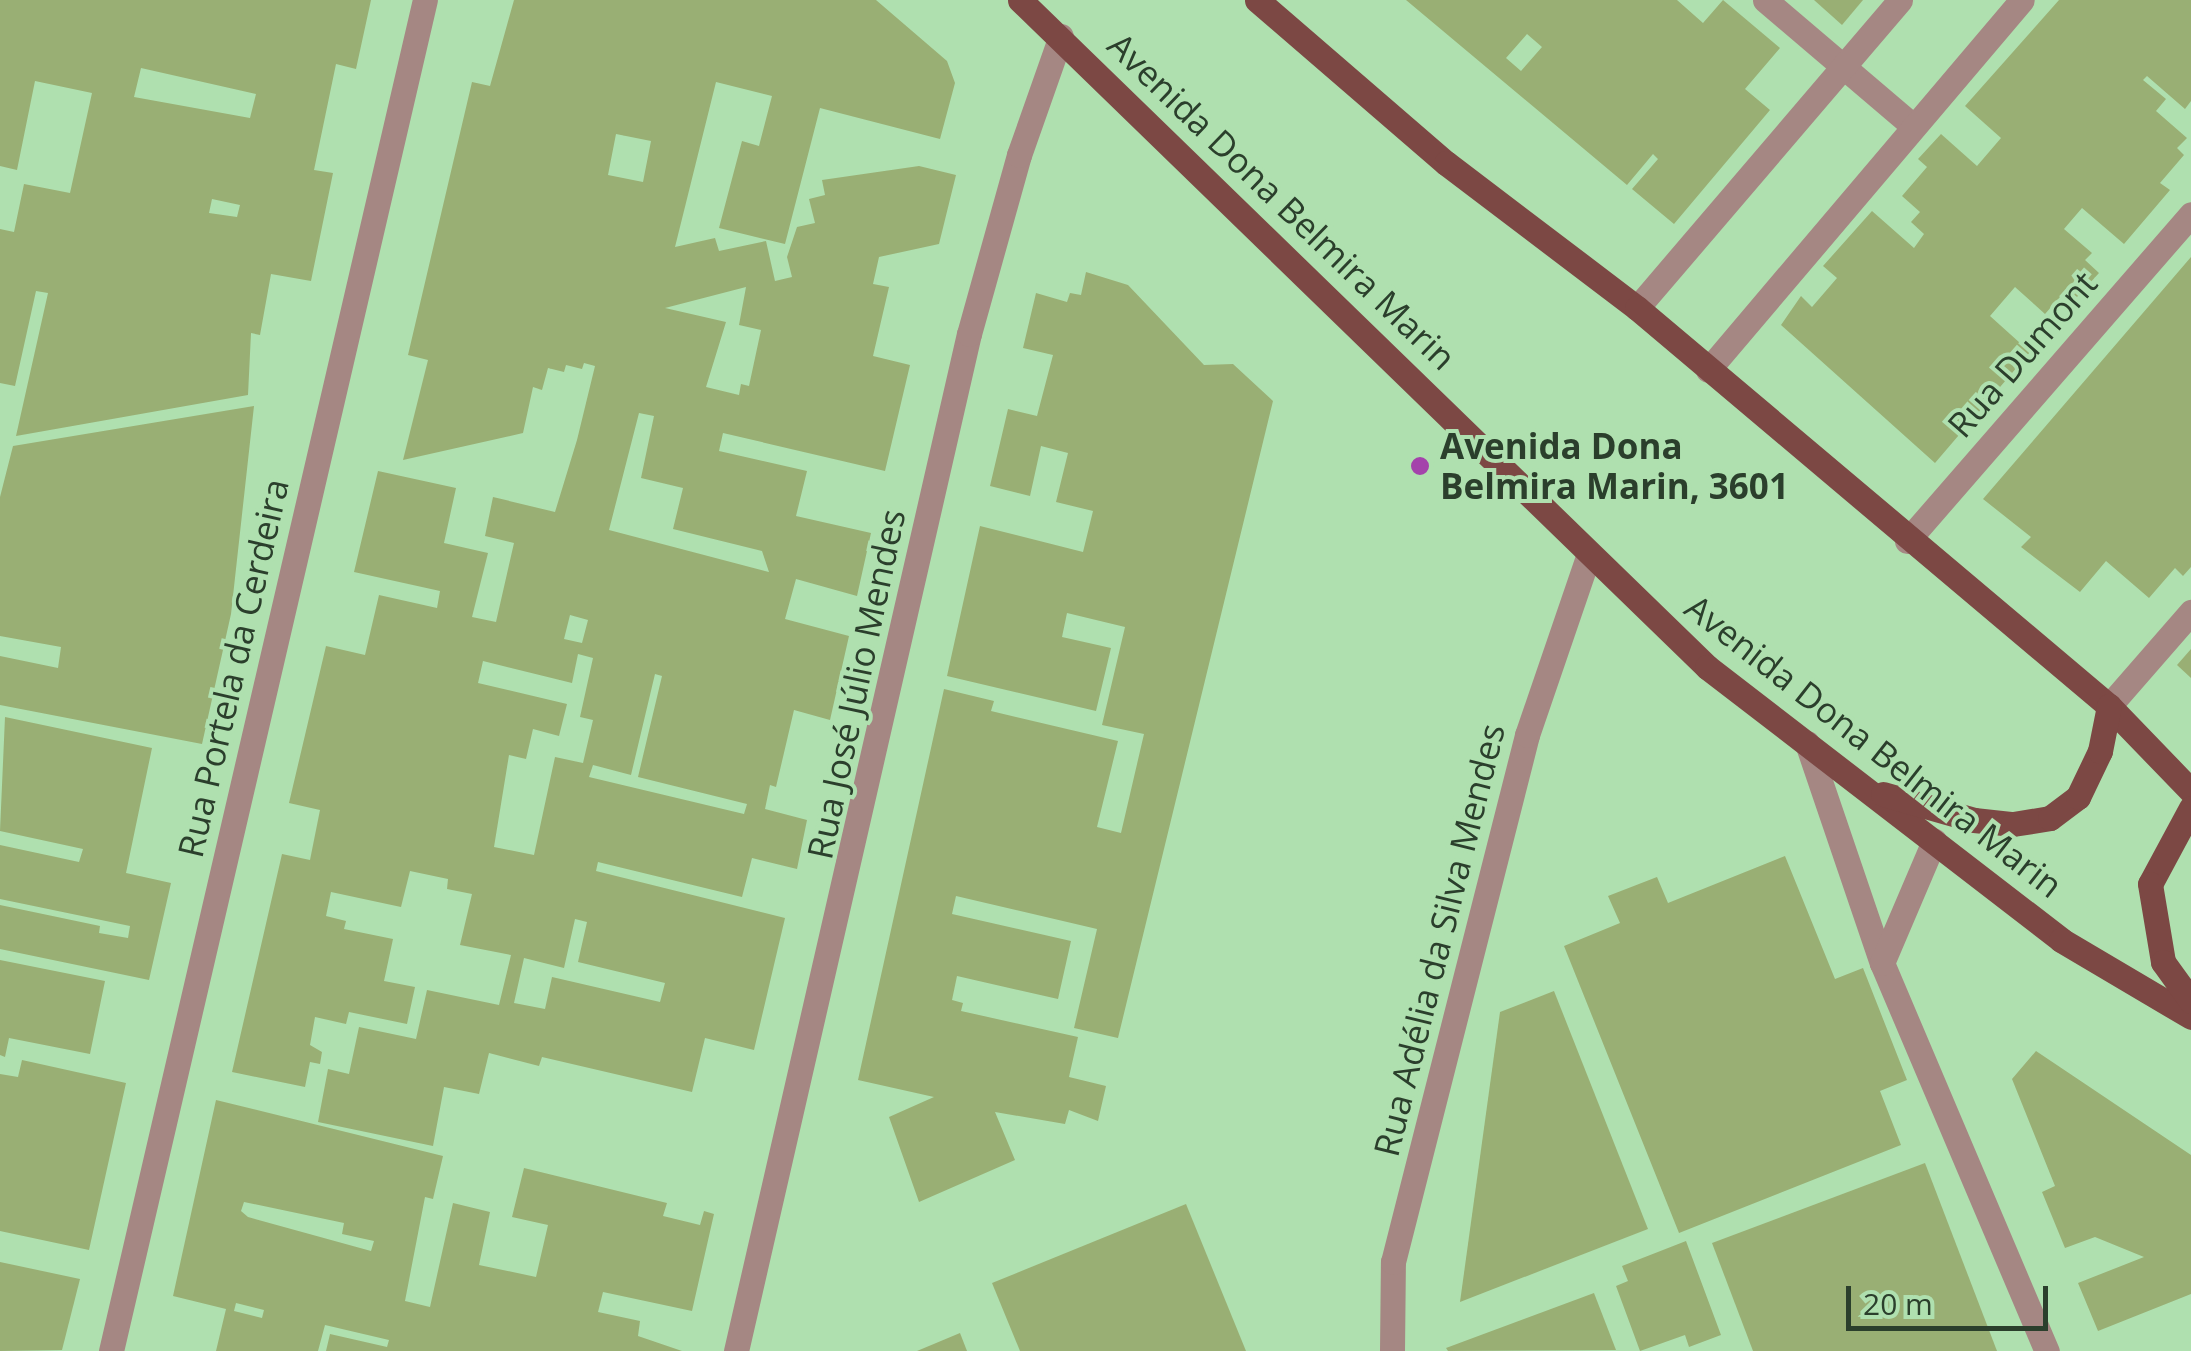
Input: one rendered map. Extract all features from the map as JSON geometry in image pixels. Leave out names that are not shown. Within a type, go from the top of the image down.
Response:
[{"type":"main road","name":"Avenida Dona Belmira Marin","points":[[1020,0],[1707,667],[2061,940],[2191,1017]]},
{"type":"main road","points":[[1257,0],[1446,163],[1638,308],[1907,541],[2109,706],[2191,790]]},
{"type":"main road","points":[[1868,790],[1974,820],[2012,824],[2050,818],[2078,797],[2100,751],[2109,706]]},
{"type":"main road","points":[[2191,808],[2150,884],[2163,962],[2191,1001]]},
{"type":"street","name":"Rua Portela da Cerdeira","points":[[111,1351],[425,0]]},
{"type":"street","points":[[1765,0],[1914,126]]},
{"type":"street","points":[[1638,308],[1900,0]]},
{"type":"street","points":[[1708,370],[2022,0]]},
{"type":"street","name":"Rua José Júlio Mendes","points":[[736,1351],[969,334],[1019,155],[1061,36]]},
{"type":"street","name":"Rua Dumont","points":[[1907,541],[2191,214]]},
{"type":"street","name":"Rua Adélia da Silva Mendes","points":[[1392,1351],[1390,1296],[1399,1235],[1527,735],[1589,554]]},
{"type":"street","points":[[2109,706],[2191,612]]},
{"type":"street","points":[[1807,743],[1882,963],[2047,1351]]},
{"type":"street","points":[[1882,963],[1934,842]]},
{"type":"building","points":[[0,0],[371,0],[356,69],[336,64],[314,170],[333,173],[311,281],[271,274],[260,335],[251,333],[248,395],[16,436],[48,293],[36,291],[15,386],[0,383],[0,229],[14,232],[24,184],[70,193],[92,93],[35,81],[17,170],[0,166]],"holes":[[[141,68],[256,94],[250,118],[134,97]],[[212,199],[240,205],[237,217],[209,213]]]},
{"type":"building","points":[[514,0],[876,0],[947,61],[955,83],[940,139],[820,108],[785,244],[719,228],[742,141],[759,146],[772,96],[716,82],[675,247],[715,238],[719,251],[766,241],[775,281],[792,277],[787,257],[797,227],[815,223],[809,199],[825,195],[822,180],[919,166],[956,175],[939,244],[879,257],[873,284],[889,287],[873,356],[910,365],[885,471],[723,433],[719,451],[807,471],[796,516],[871,533],[857,596],[796,579],[785,619],[849,636],[830,720],[794,710],[776,787],[770,785],[765,809],[807,820],[797,869],[752,858],[742,897],[598,862],[596,871],[785,918],[754,1050],[705,1038],[692,1092],[542,1057],[539,1066],[489,1053],[479,1094],[444,1087],[433,1146],[318,1122],[328,1069],[349,1074],[359,1027],[416,1039],[427,990],[499,1005],[511,955],[460,945],[472,894],[447,889],[448,879],[410,871],[401,907],[331,892],[326,916],[346,921],[344,929],[393,939],[384,981],[415,987],[407,1024],[349,1012],[346,1024],[315,1017],[310,1045],[322,1052],[320,1064],[310,1062],[305,1087],[232,1072],[282,854],[310,860],[320,810],[289,803],[326,646],[365,655],[379,595],[437,608],[440,591],[354,572],[378,471],[456,488],[444,543],[488,553],[472,617],[496,622],[514,543],[485,536],[493,497],[555,512],[577,440],[595,366],[584,363],[582,369],[566,365],[564,372],[548,368],[542,390],[533,387],[523,433],[403,460],[428,360],[408,355],[472,82],[490,86]],"holes":[[[616,134],[651,141],[643,182],[608,175]],[[746,287],[739,325],[761,330],[749,386],[741,384],[739,395],[706,387],[726,322],[665,308]],[[639,413],[654,416],[641,478],[683,488],[673,529],[762,551],[769,572],[609,530]],[[570,615],[588,620],[582,643],[564,639]],[[578,654],[593,658],[580,717],[593,720],[583,763],[555,757],[534,855],[494,847],[509,755],[526,759],[533,729],[559,736],[567,704],[478,683],[483,661],[572,683]],[[655,674],[662,676],[638,777],[747,804],[744,814],[589,777],[593,765],[631,775]],[[575,919],[587,922],[578,962],[665,983],[660,1002],[552,977],[545,1009],[514,1003],[524,958],[564,968]]]},
{"type":"building","points":[[1406,0],[1677,0],[1703,23],[1723,0],[1780,48],[1745,89],[1770,110],[1674,224],[1632,189],[1658,159],[1653,154],[1627,185]],"holes":[[[1527,34],[1542,47],[1521,71],[1506,58]]]},
{"type":"building","points":[[1814,0],[1863,0],[1842,25]]},
{"type":"building","points":[[2059,0],[2191,0],[2191,101],[2185,109],[2147,76],[2143,80],[2166,99],[2156,111],[2187,138],[2177,148],[2184,155],[2160,183],[2170,190],[2124,244],[2082,208],[2064,229],[2092,253],[2085,260],[2099,273],[2077,297],[2067,289],[2045,314],[2015,287],[1990,316],[2030,352],[1935,463],[1781,325],[1801,296],[1812,307],[1837,278],[1823,266],[1872,211],[1914,248],[1924,234],[1911,222],[1920,212],[1902,196],[1927,167],[1918,159],[1941,134],[1977,166],[2001,138],[1965,106]]},
{"type":"building","points":[[2191,257],[2191,567],[2183,576],[2175,568],[2149,598],[2106,561],[2080,592],[2021,547],[2031,537],[1983,499]]},
{"type":"building","points":[[1086,272],[1128,285],[1204,365],[1233,364],[1273,401],[1118,1038],[1074,1028],[1097,929],[956,896],[952,914],[1071,941],[1058,999],[957,976],[952,1000],[963,1003],[961,1011],[1078,1037],[1069,1077],[1106,1086],[1098,1121],[1069,1110],[1065,1124],[995,1112],[1015,1160],[919,1202],[889,1117],[934,1097],[858,1080],[944,689],[994,701],[991,711],[1118,741],[1097,827],[1121,833],[1144,734],[1102,725],[1125,627],[1067,613],[1062,637],[1111,648],[1096,711],[947,676],[980,526],[1083,552],[1093,511],[1056,502],[1068,453],[1041,446],[1030,496],[990,486],[1008,409],[1037,416],[1053,355],[1023,348],[1036,293],[1067,302],[1070,293],[1081,295]]},
{"type":"building","points":[[254,406],[231,614],[202,744],[0,705],[0,656],[58,668],[61,647],[0,636],[0,497],[13,446]]},
{"type":"building","points":[[2191,649],[2191,678],[2177,665]]},
{"type":"building","points":[[5,717],[152,748],[126,873],[171,883],[149,980],[0,949],[0,905],[100,926],[99,933],[128,938],[130,926],[0,899],[0,845],[79,862],[83,849],[0,831]]},
{"type":"building","points":[[1785,856],[1835,979],[1863,968],[1907,1080],[1880,1091],[1901,1145],[1679,1233],[1564,946],[1620,923],[1608,896],[1657,877],[1668,903]]},
{"type":"building","points":[[0,960],[105,981],[90,1054],[9,1038],[5,1057],[0,1055]]},
{"type":"building","points":[[1554,991],[1648,1229],[1460,1302],[1500,1012]]},
{"type":"building","points":[[2036,1051],[2191,1155],[2191,1294],[2098,1331],[2078,1283],[2144,1257],[2095,1237],[2065,1248],[2042,1192],[2055,1186],[2012,1079]]},
{"type":"building","points":[[22,1060],[126,1083],[89,1250],[0,1231],[0,1074],[18,1077]]},
{"type":"building","points":[[216,1100],[443,1156],[433,1199],[425,1197],[405,1301],[430,1307],[453,1203],[490,1212],[479,1265],[536,1277],[548,1225],[512,1217],[524,1168],[667,1203],[663,1216],[700,1225],[704,1211],[714,1214],[692,1311],[603,1292],[598,1312],[640,1321],[638,1336],[682,1351],[326,1351],[330,1334],[387,1347],[389,1340],[325,1325],[318,1351],[216,1351],[226,1309],[173,1296]],"holes":[[[244,1202],[344,1223],[342,1234],[374,1241],[371,1251],[248,1217],[241,1211]],[[236,1303],[264,1310],[262,1318],[234,1311]]]},
{"type":"building","points":[[1925,1163],[1997,1351],[1753,1351],[1712,1243]]},
{"type":"building","points":[[1186,1204],[1246,1351],[1020,1351],[992,1283]]},
{"type":"building","points":[[1686,1241],[1721,1335],[1689,1347],[1685,1335],[1640,1351],[1616,1286],[1628,1281],[1622,1266]]},
{"type":"building","points":[[0,1262],[80,1279],[62,1350],[0,1351]]},
{"type":"building","points":[[1594,1293],[1616,1350],[1446,1348]]},
{"type":"building","points":[[960,1333],[967,1351],[917,1351]]},
{"type":"place","name":"Avenida Dona Belmira Marin, 3601","points":[[1420,466]]}]
